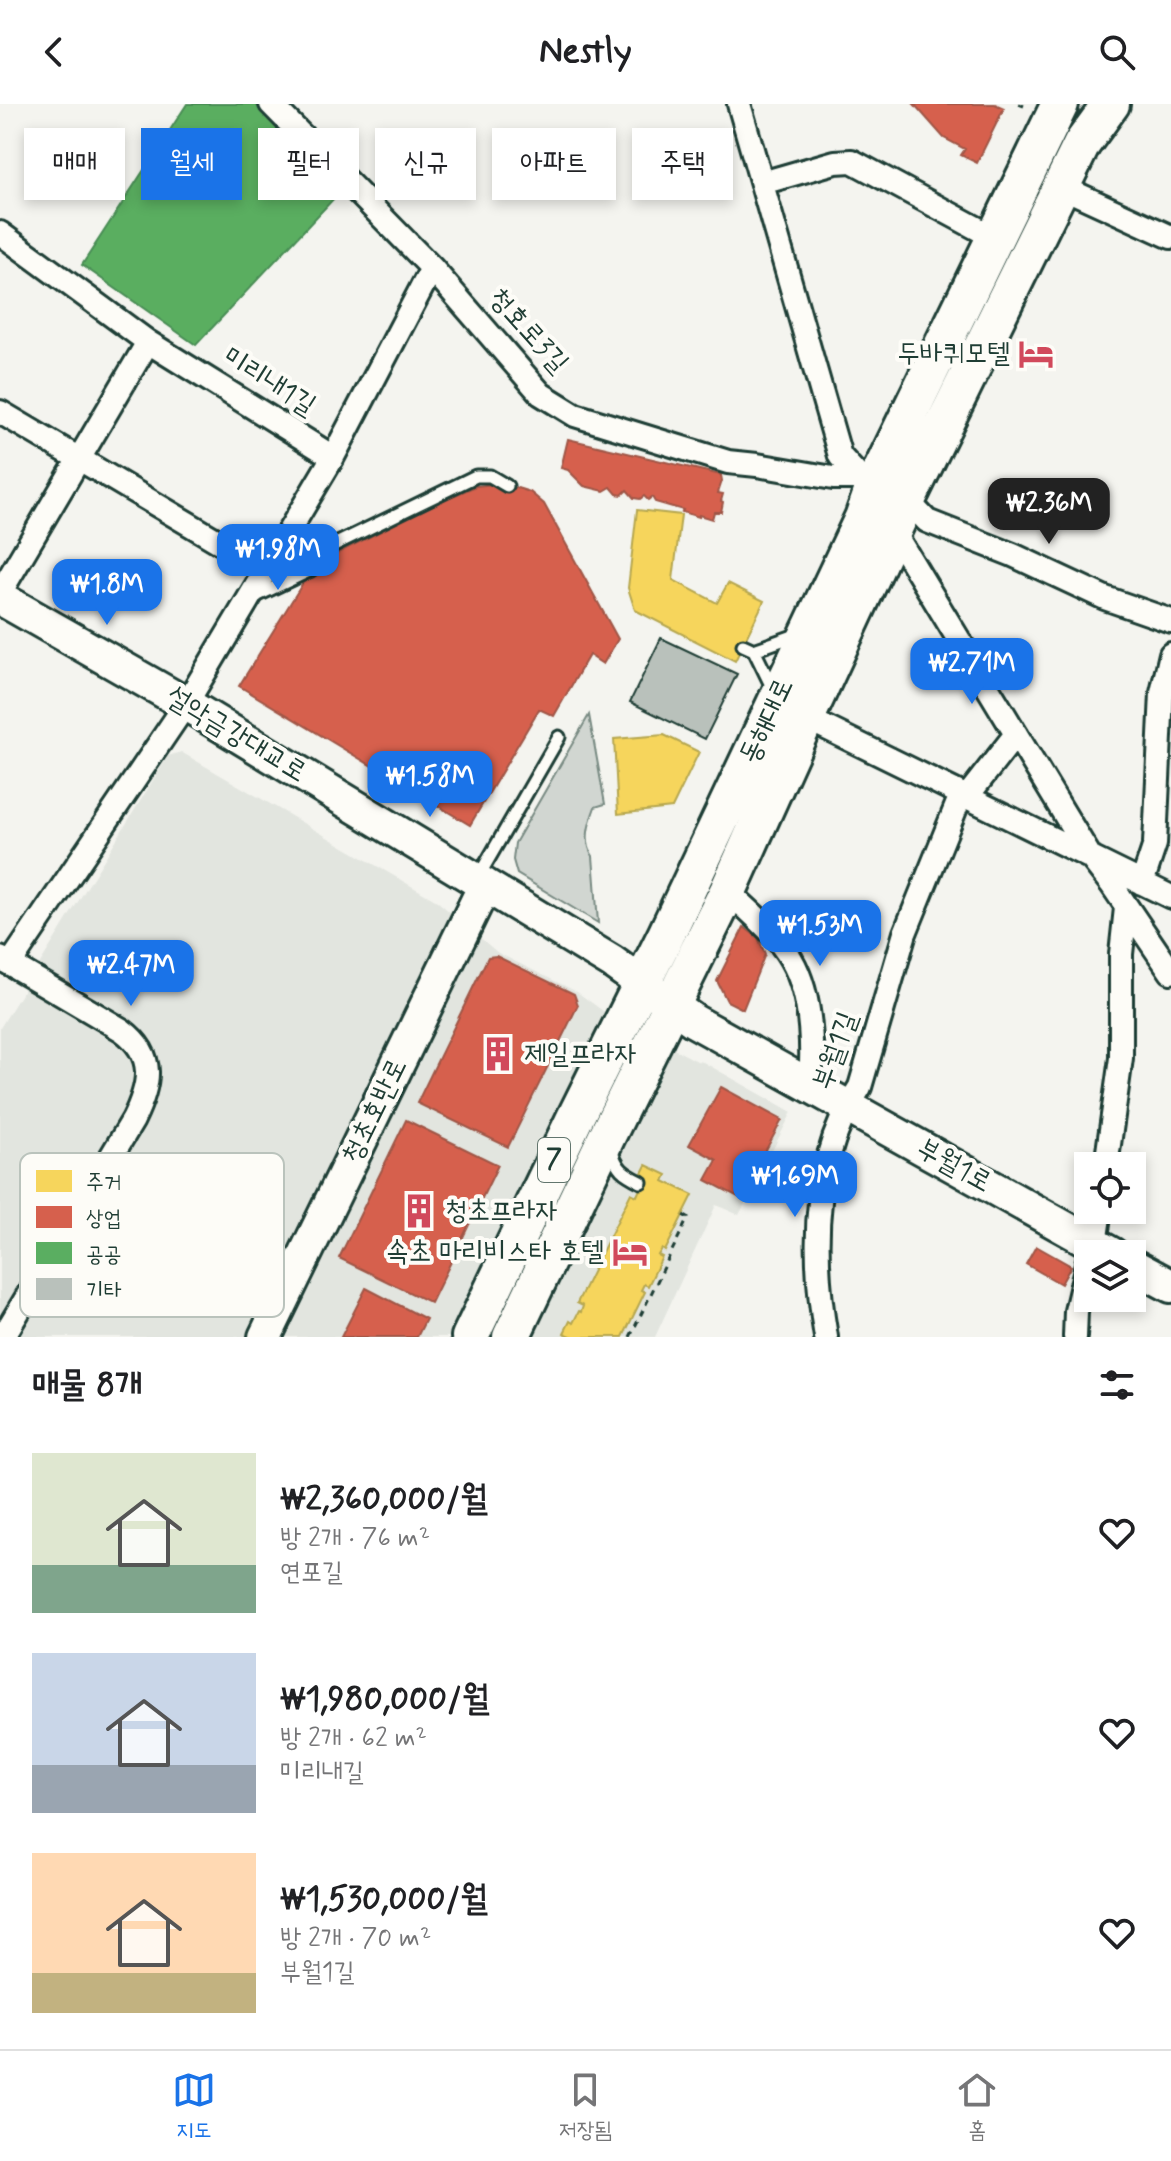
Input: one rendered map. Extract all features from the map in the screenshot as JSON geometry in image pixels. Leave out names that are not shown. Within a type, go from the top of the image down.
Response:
[{"type":"main road","name":"동해대로","points":[[511,1337],[596,1182],[607,1136],[728,891],[791,709],[812,627],[863,518],[868,481],[995,238],[1060,104]]},
{"type":"main road","name":"동해대로","points":[[1015,281],[1032,217],[1086,104]]},
{"type":"main road","name":"동해대로","points":[[470,1337],[666,935],[900,516],[1082,144],[1111,104]]},
{"type":"main road","points":[[868,481],[900,516]]},
{"type":"street","name":"청호로3길","points":[[271,104],[432,268],[541,394],[575,415],[728,462],[868,481]]},
{"type":"street","points":[[739,104],[840,456],[868,481]]},
{"type":"street","points":[[762,183],[835,162],[852,161],[995,238]]},
{"type":"street","points":[[1062,187],[1171,237]]},
{"type":"street","name":"미리내1길","points":[[0,233],[148,342],[333,457],[432,268]]},
{"type":"street","points":[[0,595],[148,342]]},
{"type":"street","points":[[0,412],[78,459],[256,584]]},
{"type":"street","points":[[113,1153],[145,1095],[145,1061],[133,1038],[5,961],[186,704],[333,457]]},
{"type":"street","points":[[900,516],[927,521],[1013,555],[1105,598],[1171,621]]},
{"type":"street","points":[[900,516],[1016,734],[1091,858],[1171,972]]},
{"type":"street","name":"설악금강대교로","points":[[0,595],[612,962],[671,1007]]},
{"type":"street","points":[[1142,883],[1155,844],[1162,693],[1171,654]]},
{"type":"street","points":[[791,709],[1171,897]]},
{"type":"street","name":"부월1길","points":[[826,1337],[816,1234],[827,1163],[847,1106],[860,1087],[905,933],[964,797],[1016,734]]},
{"type":"street","name":"청초호반로","points":[[284,1297],[481,883]]},
{"type":"street","name":"부월1길","points":[[728,891],[774,936],[797,971],[809,1026],[812,1059],[810,1086]]},
{"type":"street","points":[[1108,1152],[1121,1058],[1121,954],[1126,908]]},
{"type":"street","name":"부월1로","points":[[671,1007],[1074,1240]]},
{"type":"street","points":[[1146,1273],[1171,1286]]},
{"type":"street","points":[[3,1337],[20,1309]]},
{"type":"street","points":[[1075,1337],[1076,1312]]},
{"type":"street","name":"청초호반로","points":[[265,1337],[275,1317]]},
{"type":"lane","points":[[256,584],[476,476],[490,476],[507,486]]},
{"type":"lane","points":[[256,584],[311,570]]},
{"type":"lane","points":[[791,709],[748,648],[777,643],[812,627]]},
{"type":"lane","points":[[481,883],[559,737]]},
{"type":"lane","points":[[607,1136],[614,1158],[624,1174],[641,1182]]},
{"type":"lane","points":[[596,1182],[624,1174]]},
{"type":"path","points":[[630,1337],[688,1218],[683,1215]]},
{"type":"shaded area","points":[[589,715],[605,804],[595,807],[588,832],[598,923],[517,874],[513,860],[515,843]]},
{"type":"shaded area","points":[[181,752],[437,901],[498,953],[577,992],[607,1014],[703,1062],[792,1112],[739,1215],[716,1205],[655,1337],[0,1337],[0,1028],[168,756]]},
{"type":"building: 주거","points":[[637,510],[681,515],[673,580],[717,603],[728,583],[764,601],[735,661],[635,610],[628,588]]},
{"type":"building: 주거","points":[[664,735],[699,752],[672,808],[618,814],[614,739]]},
{"type":"building: 주거","points":[[646,1165],[667,1175],[664,1181],[693,1195],[665,1251],[662,1249],[658,1255],[662,1257],[648,1286],[644,1284],[641,1290],[645,1292],[623,1337],[573,1337],[564,1333],[570,1321],[573,1323],[581,1312],[583,1306],[577,1303],[631,1193],[637,1196]]},
{"type":"building: 상업","points":[[914,104],[995,104],[1004,108],[977,163],[961,155],[965,149],[944,138]]},
{"type":"building: 상업","points":[[568,439],[721,475],[718,493],[723,494],[721,512],[714,512],[712,519],[699,517],[655,502],[652,497],[648,500],[644,496],[634,498],[627,490],[622,495],[611,487],[604,491],[584,486],[568,470],[561,468]]},
{"type":"building: 상업","points":[[495,484],[530,492],[544,504],[618,639],[603,664],[589,655],[554,716],[539,709],[470,825],[239,686],[314,565],[436,503],[476,486]]},
{"type":"building: 상업","points":[[744,927],[758,938],[765,954],[743,1009],[727,1001],[717,981]]},
{"type":"building: 상업","name":"제일프라자","points":[[496,956],[574,994],[578,1005],[508,1147],[417,1103],[488,957]]},
{"type":"building: 상업","points":[[721,1087],[782,1120],[740,1198],[706,1180],[717,1160],[689,1145]]},
{"type":"building: 상업","name":"청초프라자","points":[[406,1120],[498,1165],[431,1303],[339,1258]]},
{"type":"building: 상업","points":[[1036,1246],[1071,1266],[1061,1284],[1026,1264]]},
{"type":"building: 상업","points":[[366,1288],[426,1319],[417,1337],[341,1337]]},
{"type":"building: 공공","points":[[187,104],[256,104],[278,128],[258,128],[258,200],[332,200],[196,345],[82,265],[141,175],[141,200],[242,200],[242,128],[171,128]]},
{"type":"building: 기타","points":[[661,638],[737,674],[705,739],[630,702]]},
{"type":"place","name":"두바퀴모텔","points":[[1036,354]]},
{"type":"place","name":"제일프라자","points":[[498,1054]]},
{"type":"place","name":"청초프라자","points":[[419,1211]]},
{"type":"place","name":"속초 마리비스타 호텔","points":[[630,1252]]}]
